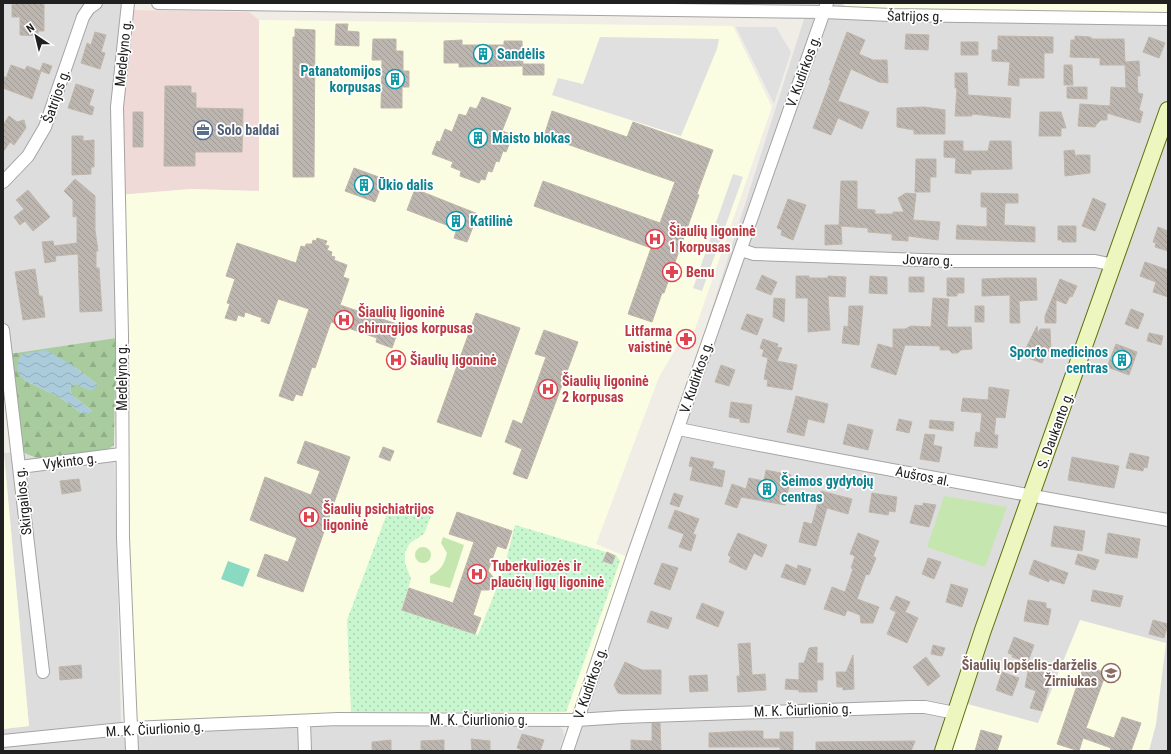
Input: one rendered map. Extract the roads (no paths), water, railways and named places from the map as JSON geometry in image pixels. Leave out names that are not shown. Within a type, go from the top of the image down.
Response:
[{"type":"main road","name":"S. Daukanto g.","points":[[943,751],[955,713],[1168,110]]},
{"type":"street","name":"Šatrijos g.","points":[[3,182],[28,156],[45,127],[83,17],[89,8],[96,3]]},
{"type":"street","name":"Medelyno g.","points":[[128,3],[117,107],[122,335],[121,454],[132,751]]},
{"type":"street","name":"Šatrijos g.","points":[[158,3],[826,7],[891,15],[1168,19]]},
{"type":"street","name":"V. Kudirkos g.","points":[[567,751],[826,7]]},
{"type":"street","name":"Jovaro g.","points":[[741,250],[754,254],[950,262],[1095,261],[1114,265]]},
{"type":"street","name":"Skirgailos g.","points":[[3,330],[43,672]]},
{"type":"street","name":"Aušros al.","points":[[679,428],[773,448],[1168,520]]},
{"type":"street","name":"Vykinto g.","points":[[20,467],[121,454]]},
{"type":"street","name":"M. K. Čiurlionio g.","points":[[3,741],[132,728],[304,722],[338,719],[577,720],[630,716],[911,707],[955,713]]},
{"type":"street","points":[[304,722],[306,751]]},
{"type":"water","points":[[46,350],[71,364],[98,385],[91,391],[75,384],[71,386],[70,389],[72,395],[92,411],[89,414],[81,413],[61,398],[24,380],[21,377],[17,364],[22,354]]},
{"type":"place","name":"Sandėlis","points":[[483,54]]},
{"type":"place","name":"Patanatomijos korpusas","points":[[395,79]]},
{"type":"place","name":"Solo baldai","points":[[203,130]]},
{"type":"place","name":"Maisto blokas","points":[[478,138]]},
{"type":"place","name":"Ūkio dalis","points":[[364,185]]},
{"type":"place","name":"Katilinė","points":[[456,221]]},
{"type":"place","name":"Šiaulių ligoninė 1 korpusas","points":[[655,239]]},
{"type":"place","name":"Benu","points":[[672,272]]},
{"type":"place","name":"Šiaulių ligoninė chirurgijos korpusas","points":[[344,320]]},
{"type":"place","name":"Litfarma vaistinė","points":[[686,339]]},
{"type":"place","name":"Šiaulių ligoninė","points":[[396,360]]},
{"type":"place","name":"Sporto medicinos centras","points":[[1122,360]]},
{"type":"place","name":"Šiaulių ligoninė 2 korpusas","points":[[548,389]]},
{"type":"place","name":"Šeimos gydytojų centras","points":[[767,489]]},
{"type":"place","name":"Šiaulių psichiatrijos ligoninė","points":[[309,517]]},
{"type":"place","name":"Tuberkuliozės ir plaučių ligų ligoninė","points":[[477,574]]},
{"type":"place","name":"Šiaulių lopšelis-darželis Žirniukas","points":[[1111,673]]}]
